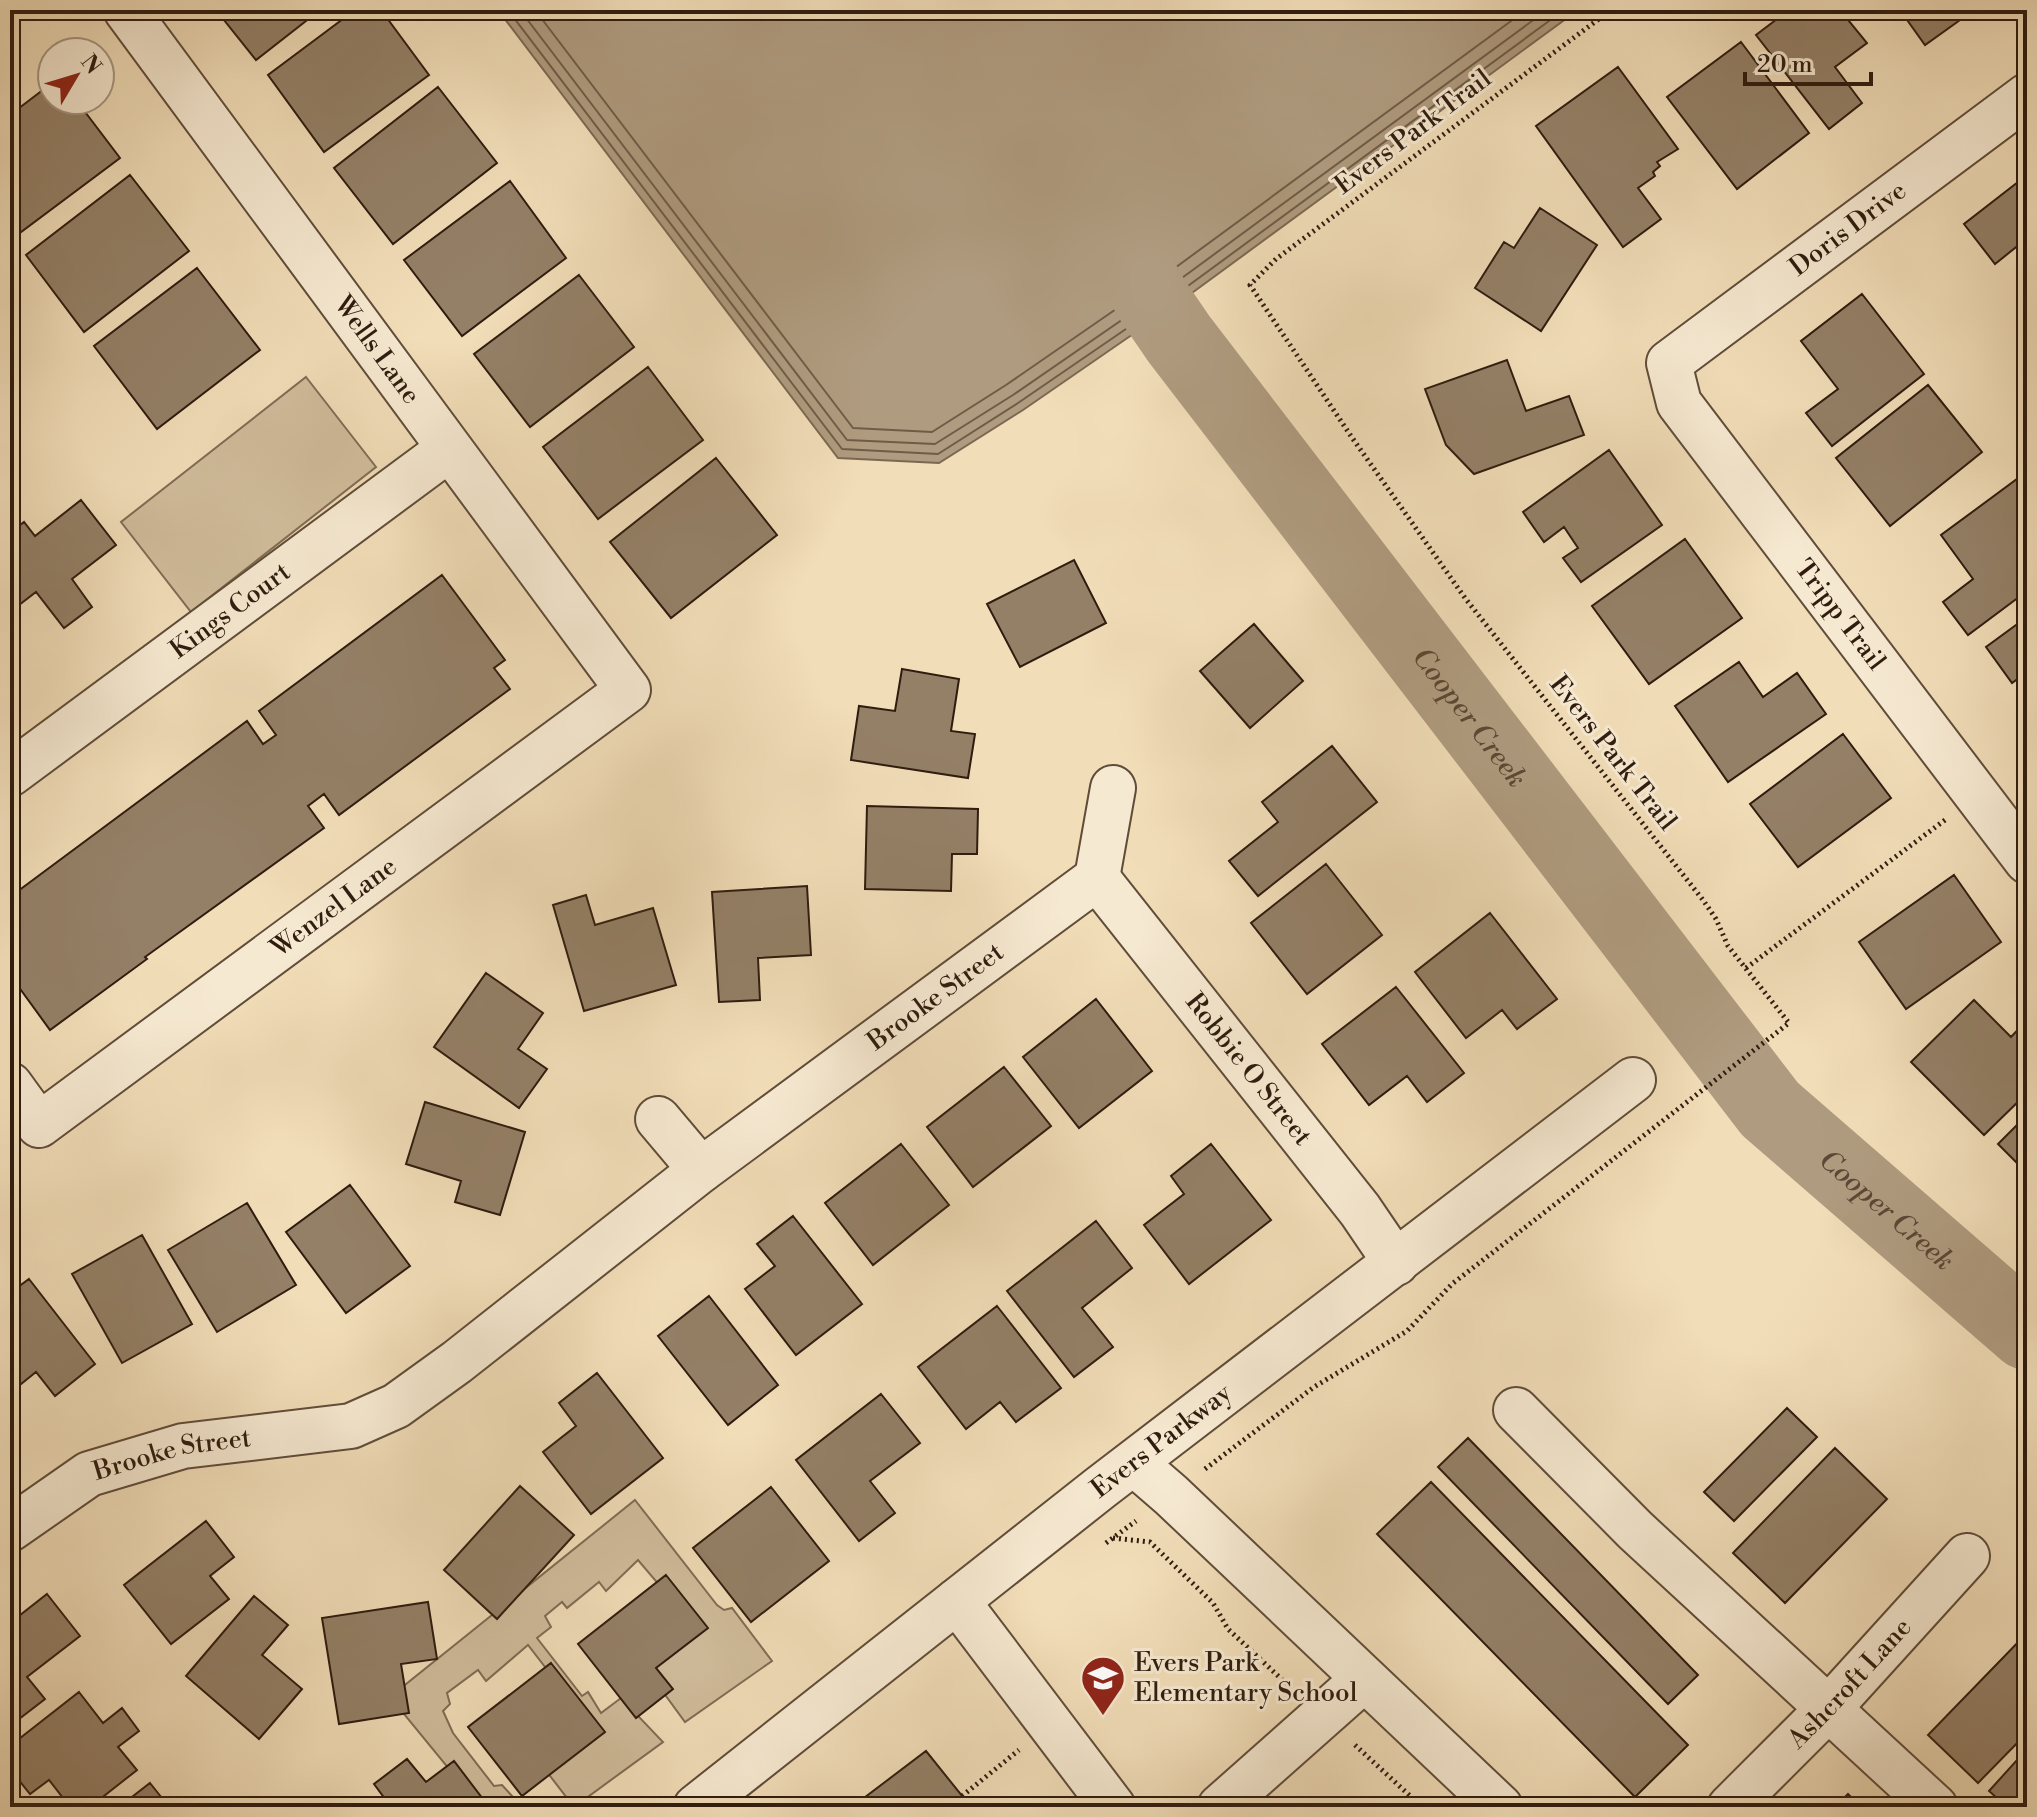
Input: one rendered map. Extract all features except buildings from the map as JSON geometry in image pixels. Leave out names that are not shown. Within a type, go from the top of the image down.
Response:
[{"type":"street","name":"Wells Lane","points":[[126,10],[628,690]]},
{"type":"street","name":"Doris Drive","points":[[1669,363],[2027,96]]},
{"type":"street","name":"Tripp Trail","points":[[1669,363],[1679,403],[2027,861]]},
{"type":"street","name":"Kings Court","points":[[10,774],[449,449]]},
{"type":"street","name":"Wenzel Lane","points":[[10,1085],[39,1125],[628,690]]},
{"type":"street","points":[[1097,878],[1113,788]]},
{"type":"street","name":"Brooke Street","points":[[10,1529],[89,1474],[183,1446],[356,1443],[396,1406],[701,1170],[1097,878]]},
{"type":"street","name":"Robbie O Street","points":[[1097,878],[1360,1210],[1396,1263]]},
{"type":"street","name":"Evers Parkway","points":[[696,1807],[1134,1463],[1633,1080]]},
{"type":"street","points":[[658,1119],[701,1170]]},
{"type":"street","points":[[1516,1410],[1635,1530],[1935,1807]]},
{"type":"street","points":[[1134,1463],[1500,1807]]},
{"type":"street","name":"Ashcroft Lane","points":[[1730,1807],[1829,1708],[1967,1556]]},
{"type":"street","points":[[957,1601],[1113,1807]]},
{"type":"street","points":[[1220,1807],[1363,1680]]},
{"type":"path","name":"Evers Park Trail","points":[[1213,1463],[1314,1387],[1407,1331],[1452,1284],[1789,1023],[1728,946],[1703,900],[1465,598],[1344,427],[1250,285],[1276,259],[1611,10]]},
{"type":"path","points":[[1746,968],[1978,795]]},
{"type":"path","points":[[1113,1538],[1150,1542],[1213,1603],[1228,1629],[1300,1696]]},
{"type":"path","points":[[1349,1739],[1422,1807]]},
{"type":"path","points":[[962,1796],[1029,1742]]},
{"type":"shaded area","points":[[306,377],[376,467],[191,612],[121,522]]},
{"type":"shaded area","points":[[635,1500],[717,1605],[724,1610],[732,1608],[772,1661],[685,1722],[647,1670],[684,1614],[638,1560],[606,1591],[599,1582],[567,1608],[562,1602],[545,1616],[551,1627],[537,1638],[582,1696],[588,1692],[601,1713],[621,1698],[663,1742],[574,1807],[540,1763],[572,1702],[528,1645],[486,1681],[478,1670],[447,1693],[450,1704],[443,1711],[453,1733],[494,1786],[502,1785],[522,1807],[474,1807],[477,1803],[390,1697]]},
{"type":"water","points":[[498,10],[1578,10],[1181,301],[1023,410],[939,463],[838,458]]},
{"type":"waterway","name":"Cooper Creek","points":[[1108,222],[1153,301],[1179,339],[1770,1109],[2027,1332]]},
{"type":"place","name":"Evers Park Elementary School","points":[[1103,1717]]}]
